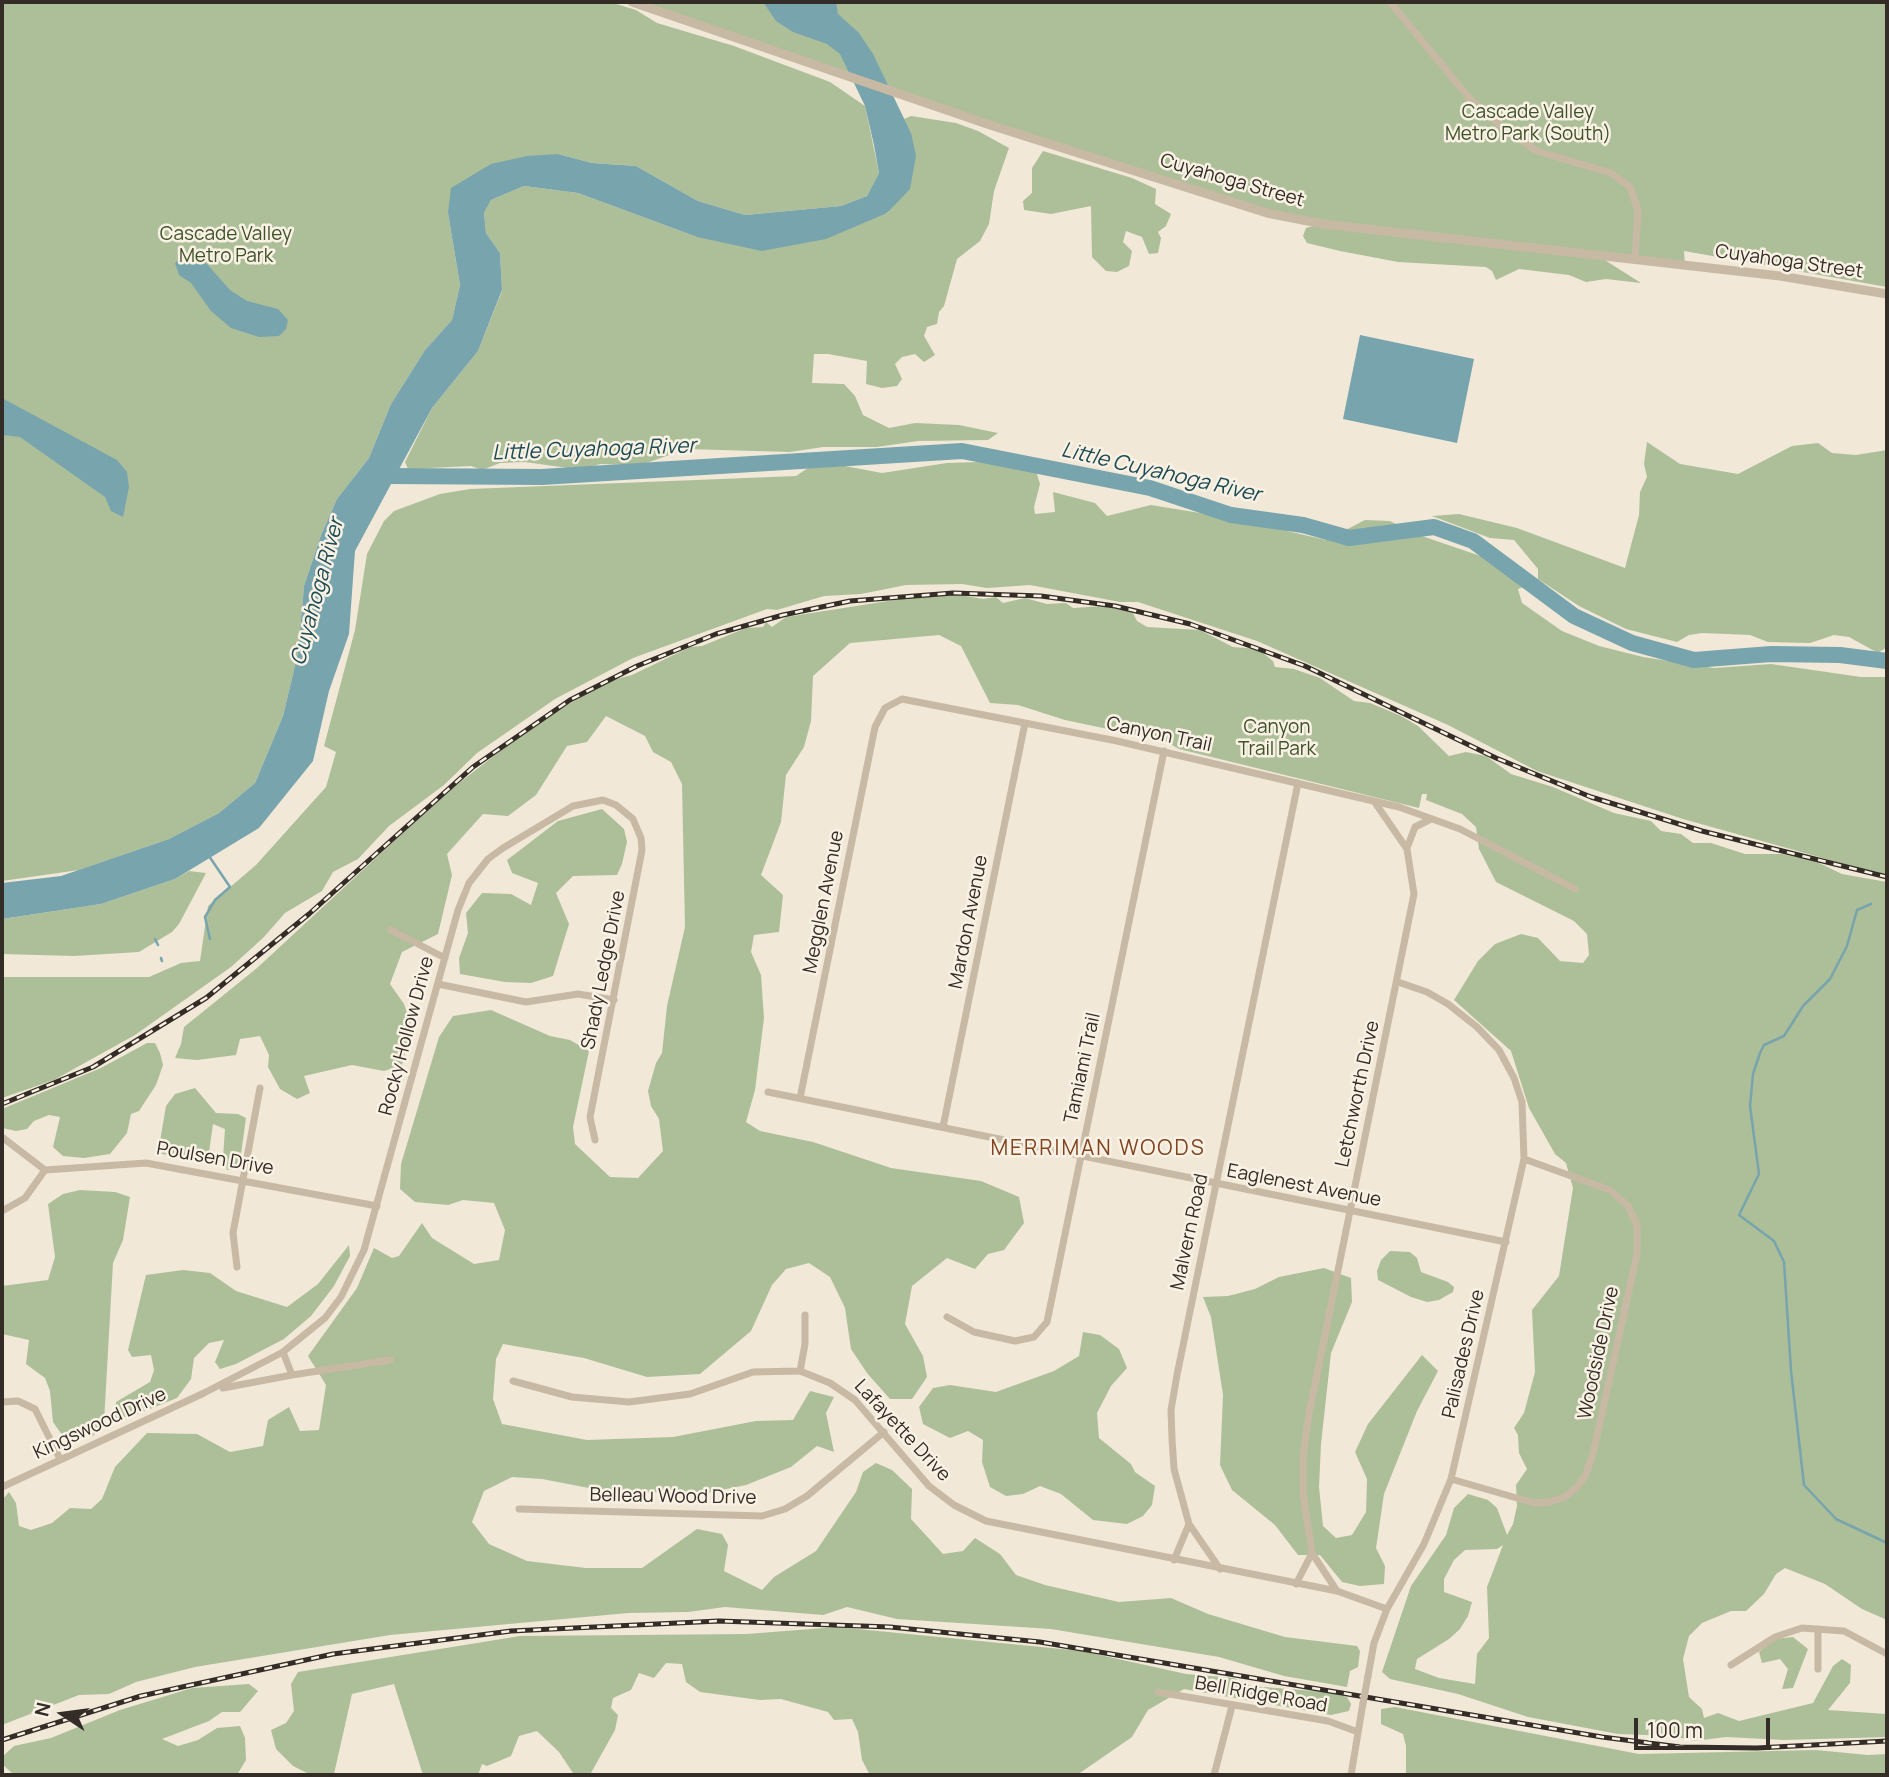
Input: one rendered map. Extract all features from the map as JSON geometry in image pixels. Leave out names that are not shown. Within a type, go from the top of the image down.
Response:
[{"type":"street","name":"Cuyahoga Street","points":[[632,2],[1064,150],[1295,219],[1780,276],[1887,294]]},
{"type":"street","points":[[1390,2],[1469,99],[1506,130],[1537,151],[1611,173],[1630,187],[1639,210],[1635,259]]},
{"type":"street","name":"Canyon Trail","points":[[881,714],[894,702],[909,699],[1164,751],[1298,783],[1433,818],[1575,888]]},
{"type":"street","name":"Megglen Avenue","points":[[800,1098],[875,727],[881,714]]},
{"type":"street","name":"Mardon Avenue","points":[[943,1127],[1025,723]]},
{"type":"street","name":"Tamiami Trail","points":[[947,1317],[974,1332],[1015,1341],[1026,1340],[1047,1322],[1164,751]]},
{"type":"street","name":"Malvern Road","points":[[1220,1569],[1189,1524],[1174,1469],[1171,1410],[1298,783]]},
{"type":"street","name":"Rocky Hollow Drive","points":[[283,1352],[307,1336],[341,1297],[363,1253],[463,896],[478,871],[495,853],[580,803],[603,800],[625,810]]},
{"type":"street","name":"Letchworth Drive","points":[[1376,804],[1408,849]]},
{"type":"street","name":"Shady Ledge Drive","points":[[595,1140],[590,1117],[642,850],[639,830],[625,810]]},
{"type":"street","name":"Letchworth Drive","points":[[1338,1591],[1312,1553],[1303,1493],[1303,1457],[1414,894],[1409,838],[1415,827],[1433,818]]},
{"type":"street","points":[[391,930],[445,958]]},
{"type":"street","name":"Palisades Drive","points":[[1351,1775],[1374,1643],[1387,1609],[1424,1544],[1451,1479],[1524,1159],[1522,1102],[1514,1078],[1499,1050],[1477,1027],[1448,1004],[1427,992],[1398,982]]},
{"type":"street","points":[[438,984],[526,1002],[578,994],[614,1000]]},
{"type":"street","points":[[237,1267],[232,1247],[233,1233],[260,1088]]},
{"type":"street","name":"Eaglenest Avenue","points":[[768,1092],[1215,1185],[1506,1242]]},
{"type":"street","points":[[2,1138],[45,1170],[25,1198],[2,1211]]},
{"type":"street","name":"Woodside Drive","points":[[1451,1479],[1534,1503],[1549,1502],[1564,1497],[1583,1481],[1595,1441],[1637,1254],[1636,1225],[1628,1206],[1610,1190],[1524,1159]]},
{"type":"street","name":"Poulsen Drive","points":[[45,1170],[146,1163],[377,1206]]},
{"type":"street","points":[[800,1371],[805,1344],[805,1315]]},
{"type":"street","points":[[283,1352],[292,1375]]},
{"type":"street","name":"Kingswood Drive","points":[[2,1487],[212,1390],[283,1352]]},
{"type":"street","name":"Kingswood Drive","points":[[212,1390],[390,1360]]},
{"type":"street","name":"Lafayette Drive","points":[[513,1381],[572,1397],[629,1402],[690,1394],[761,1371],[800,1371],[843,1391],[884,1432],[929,1486],[973,1516],[1000,1525],[1338,1591],[1387,1609]]},
{"type":"street","points":[[2,1402],[18,1401],[35,1409],[60,1460]]},
{"type":"street","name":"Belleau Wood Drive","points":[[519,1509],[762,1516],[785,1509],[807,1496],[884,1432]]},
{"type":"street","points":[[1174,1560],[1189,1524]]},
{"type":"street","points":[[1296,1584],[1312,1553]]},
{"type":"street","points":[[1731,1665],[1775,1637],[1802,1628],[1839,1630],[1858,1636],[1887,1654]]},
{"type":"street","points":[[1818,1629],[1818,1669]]},
{"type":"street","name":"Bell Ridge Road","points":[[1158,1692],[1328,1721],[1359,1732]]},
{"type":"street","points":[[1214,1775],[1232,1706]]},
{"type":"green space","name":"Cascade Valley Metro Park","points":[[2,2],[610,2],[636,10],[657,23],[734,46],[830,82],[865,106],[879,173],[867,196],[841,206],[745,215],[698,201],[636,166],[592,163],[558,154],[448,213],[460,285],[452,320],[425,350],[391,404],[369,458],[337,499],[321,535],[304,586],[298,653],[283,716],[255,783],[219,813],[169,839],[79,870],[2,881]]},
{"type":"green space","name":"Cascade Valley Metro Park (South)","points":[[632,2],[1887,2],[1887,287],[1684,251],[1685,265],[1600,257],[1641,283],[1606,279],[1586,282],[1569,275],[1519,269],[1496,280],[1492,271],[1486,267],[1398,262],[1340,251],[1307,243],[1303,236],[1306,228],[1320,224],[1267,213]]},
{"type":"green space","points":[[911,116],[956,123],[978,131],[1009,148],[994,191],[989,224],[980,241],[957,259],[937,324],[927,327],[924,336],[935,355],[924,362],[915,354],[902,357],[895,364],[902,379],[897,386],[882,388],[866,384],[867,361],[814,354],[812,383],[844,384],[855,396],[863,415],[889,428],[915,423],[959,425],[998,433],[988,440],[918,441],[877,447],[823,447],[790,452],[686,449],[641,465],[600,464],[582,470],[525,462],[500,463],[482,470],[471,466],[408,469],[405,462],[432,408],[478,351],[502,291],[500,253],[486,233],[484,213],[491,200],[524,186],[578,193],[697,237],[888,213],[911,133],[904,119]]},
{"type":"green space","points":[[1043,151],[1132,178],[1156,189],[1155,204],[1171,214],[1166,226],[1158,232],[1161,238],[1158,253],[1149,254],[1142,237],[1126,231],[1123,242],[1132,251],[1129,266],[1117,272],[1106,271],[1092,257],[1091,206],[1051,214],[1024,210],[1023,201],[1032,193],[1032,168]]},
{"type":"green space","points":[[1647,442],[1680,464],[1738,474],[1792,446],[1818,443],[1832,453],[1856,455],[1887,450],[1887,647],[1878,653],[1849,637],[1834,635],[1810,643],[1768,642],[1750,635],[1702,633],[1689,635],[1677,642],[1626,629],[1579,606],[1538,579],[1538,569],[1514,540],[1490,538],[1432,516],[1459,514],[1517,528],[1625,568],[1639,515],[1640,492],[1647,477],[1644,464]]},
{"type":"green space","points":[[829,463],[882,473],[947,463],[1012,464],[1036,471],[1040,484],[1034,507],[1035,514],[1055,512],[1053,492],[1095,503],[1107,516],[1151,505],[1231,518],[1326,540],[1365,520],[1390,521],[1416,534],[1495,561],[1526,586],[1518,589],[1522,603],[1562,631],[1599,646],[1643,657],[1714,668],[1771,664],[1861,677],[1887,677],[1887,876],[1683,819],[1537,771],[1448,725],[1257,641],[1138,602],[1120,602],[1030,585],[987,588],[962,584],[906,585],[861,594],[824,596],[777,610],[767,609],[633,658],[555,699],[477,753],[444,785],[389,826],[358,859],[333,872],[322,891],[285,913],[263,938],[231,967],[135,1035],[54,1080],[2,1098],[2,977],[149,977],[181,963],[200,961],[208,906],[256,865],[326,787],[336,752],[324,746],[355,630],[367,554],[384,521],[394,511],[440,494],[470,489],[796,476],[808,468]]},
{"type":"green space","name":"Canyon Trail Park","points":[[954,594],[983,599],[996,597],[1003,603],[1025,598],[1047,604],[1066,603],[1073,608],[1103,606],[1132,611],[1137,621],[1147,627],[1200,630],[1233,647],[1258,649],[1273,661],[1275,667],[1294,669],[1320,678],[1354,701],[1370,703],[1401,716],[1418,726],[1449,756],[1466,752],[1486,756],[1511,774],[1553,787],[1614,813],[1651,821],[1661,831],[1681,834],[1693,843],[1711,843],[1745,854],[1782,854],[1815,861],[1842,874],[1887,882],[1887,1620],[1862,1609],[1825,1584],[1785,1568],[1776,1574],[1764,1594],[1746,1611],[1731,1611],[1702,1623],[1689,1636],[1683,1659],[1689,1697],[1702,1709],[1704,1718],[1718,1713],[1739,1721],[1813,1703],[1833,1666],[1842,1659],[1851,1665],[1850,1683],[1828,1710],[1887,1714],[1887,1737],[1784,1740],[1726,1737],[1694,1741],[1674,1736],[1618,1734],[1528,1717],[1458,1694],[1390,1679],[1382,1672],[1411,1586],[1446,1535],[1454,1508],[1468,1494],[1488,1500],[1497,1508],[1507,1535],[1513,1524],[1517,1506],[1516,1485],[1527,1469],[1519,1453],[1518,1435],[1514,1428],[1524,1413],[1535,1372],[1532,1310],[1559,1276],[1573,1188],[1566,1163],[1555,1154],[1529,1108],[1511,1051],[1454,1000],[1478,961],[1495,944],[1521,934],[1538,938],[1560,961],[1583,963],[1589,955],[1587,934],[1574,921],[1496,882],[1479,849],[1476,827],[1462,814],[1426,800],[1427,794],[1422,794],[1419,808],[1179,749],[1165,741],[1065,720],[1018,705],[990,703],[961,646],[939,635],[850,643],[813,676],[811,721],[804,747],[786,775],[781,822],[761,875],[783,895],[779,932],[754,935],[751,952],[761,975],[764,1018],[755,1090],[746,1122],[760,1131],[813,1142],[891,1168],[981,1181],[1019,1197],[1024,1223],[1004,1250],[988,1254],[975,1269],[947,1258],[912,1286],[905,1324],[923,1356],[927,1377],[912,1399],[890,1399],[867,1373],[851,1349],[845,1308],[830,1277],[809,1263],[786,1269],[772,1285],[751,1331],[700,1374],[647,1377],[584,1358],[503,1344],[496,1359],[493,1399],[502,1424],[587,1440],[673,1437],[756,1421],[793,1420],[810,1391],[834,1397],[826,1413],[834,1452],[817,1446],[791,1467],[746,1485],[707,1493],[610,1492],[542,1479],[512,1477],[484,1491],[472,1522],[489,1544],[527,1561],[586,1568],[642,1568],[697,1529],[722,1534],[728,1545],[724,1571],[762,1590],[774,1577],[816,1551],[856,1492],[863,1472],[876,1463],[892,1470],[912,1489],[911,1519],[943,1554],[963,1551],[975,1538],[1000,1554],[1016,1575],[1045,1585],[1119,1602],[1171,1598],[1208,1614],[1285,1637],[1357,1646],[1360,1651],[1358,1667],[1350,1671],[1347,1687],[1284,1676],[1219,1657],[1051,1629],[897,1619],[847,1607],[823,1615],[725,1607],[688,1612],[628,1613],[390,1635],[195,1667],[136,1682],[109,1694],[79,1695],[2,1725],[2,1500],[9,1492],[16,1503],[19,1526],[31,1530],[52,1523],[70,1508],[91,1509],[102,1499],[115,1467],[147,1433],[197,1434],[230,1452],[263,1446],[268,1420],[289,1407],[300,1431],[319,1430],[326,1385],[308,1356],[357,1288],[374,1248],[392,1258],[399,1256],[422,1223],[432,1238],[474,1264],[499,1260],[505,1230],[494,1203],[463,1200],[448,1205],[415,1202],[400,1189],[401,1164],[439,1037],[453,1016],[491,1010],[550,1036],[570,1040],[589,1051],[573,1127],[575,1144],[610,1177],[638,1178],[663,1151],[659,1119],[651,1106],[648,1091],[656,1063],[662,1053],[667,1006],[685,927],[682,784],[671,762],[653,752],[645,736],[606,716],[587,742],[567,746],[536,795],[508,816],[483,814],[447,854],[452,875],[438,934],[402,952],[390,984],[404,1004],[412,1027],[402,1065],[384,1071],[352,1065],[304,1076],[310,1093],[297,1099],[280,1089],[268,1067],[269,1055],[260,1036],[240,1039],[236,1055],[197,1060],[175,1058],[184,1027],[257,968],[445,794],[532,726],[608,681],[632,675],[690,647],[702,646],[746,628],[763,627],[766,622],[772,627],[786,617],[920,596]],"holes":[[[1503,1545],[1487,1587],[1489,1638],[1477,1654],[1475,1684],[1439,1678],[1415,1669],[1417,1659],[1449,1639],[1460,1629],[1468,1616],[1472,1602],[1444,1592],[1444,1579],[1454,1560],[1465,1550],[1497,1549]]]},
{"type":"green space","points":[[602,809],[624,829],[627,842],[622,864],[617,875],[573,876],[556,893],[569,924],[553,976],[531,983],[505,982],[460,974],[459,958],[468,933],[466,913],[482,893],[511,894],[531,905],[538,883],[512,873],[507,860],[558,821]]},
{"type":"green space","points":[[189,871],[206,873],[179,924],[172,932],[139,952],[74,956],[2,954],[2,919],[101,904],[175,879]]},
{"type":"green space","points":[[147,1043],[155,1043],[163,1065],[156,1085],[139,1111],[131,1114],[127,1133],[110,1154],[84,1158],[63,1156],[53,1147],[60,1117],[49,1115],[34,1121],[27,1129],[16,1131],[2,1128],[2,1109],[101,1068]]},
{"type":"green space","points":[[195,1088],[216,1113],[238,1114],[246,1118],[240,1161],[234,1169],[227,1170],[223,1158],[225,1129],[213,1124],[208,1159],[190,1160],[158,1153],[166,1106],[175,1094]]},
{"type":"green space","points":[[80,1190],[115,1192],[130,1197],[123,1240],[113,1263],[104,1422],[93,1436],[65,1439],[53,1422],[50,1391],[45,1378],[26,1364],[29,1340],[2,1334],[2,1286],[48,1280],[55,1257],[48,1204],[63,1194]]},
{"type":"green space","points":[[349,1245],[350,1256],[334,1286],[311,1316],[284,1339],[236,1364],[220,1369],[215,1362],[224,1340],[209,1343],[194,1358],[191,1379],[177,1398],[133,1416],[115,1418],[116,1402],[150,1382],[154,1370],[151,1355],[132,1357],[128,1350],[146,1275],[183,1270],[210,1273],[236,1291],[287,1307],[318,1284]]},
{"type":"green space","points":[[1390,1251],[1410,1252],[1417,1258],[1421,1272],[1448,1282],[1454,1287],[1453,1292],[1439,1300],[1427,1302],[1378,1280],[1377,1271],[1381,1260]]},
{"type":"green space","points":[[1324,1268],[1351,1278],[1352,1302],[1331,1353],[1321,1444],[1319,1487],[1323,1526],[1336,1538],[1352,1535],[1366,1512],[1367,1479],[1355,1452],[1368,1424],[1422,1355],[1438,1371],[1417,1411],[1384,1494],[1376,1548],[1385,1566],[1384,1584],[1360,1586],[1342,1582],[1320,1555],[1298,1555],[1275,1525],[1232,1490],[1220,1465],[1223,1395],[1211,1317],[1203,1297],[1228,1296],[1255,1289],[1279,1277]]},
{"type":"green space","points":[[1083,1332],[1100,1335],[1119,1349],[1127,1368],[1111,1386],[1097,1413],[1099,1438],[1131,1464],[1135,1472],[1155,1486],[1152,1505],[1143,1516],[1127,1524],[1093,1520],[1061,1494],[1040,1486],[1023,1494],[1006,1496],[990,1487],[982,1462],[983,1440],[968,1431],[950,1438],[923,1424],[919,1407],[933,1388],[950,1385],[996,1392],[1054,1371],[1079,1356]]},
{"type":"green space","points":[[837,1627],[1082,1651],[1186,1674],[1234,1678],[1251,1686],[1327,1692],[1347,1697],[1351,1704],[1349,1711],[1331,1715],[1184,1689],[1148,1710],[1132,1737],[1077,1775],[870,1775],[862,1760],[858,1732],[852,1719],[834,1720],[828,1712],[781,1699],[760,1700],[700,1692],[686,1682],[682,1664],[666,1663],[654,1678],[639,1673],[631,1690],[613,1698],[611,1708],[618,1715],[615,1730],[591,1773],[573,1773],[559,1752],[537,1731],[519,1736],[511,1756],[487,1766],[482,1764],[478,1775],[423,1775],[394,1684],[352,1694],[334,1774],[309,1774],[293,1766],[276,1749],[271,1730],[286,1723],[294,1711],[291,1684],[298,1672],[520,1636],[747,1634]]},
{"type":"green space","points":[[1793,1637],[1808,1649],[1793,1688],[1782,1689],[1788,1669],[1780,1659],[1762,1663],[1759,1652],[1775,1639]]},
{"type":"green space","points":[[249,1684],[258,1691],[240,1712],[222,1712],[209,1721],[162,1739],[178,1746],[198,1740],[217,1728],[240,1726],[245,1738],[246,1760],[237,1775],[14,1775],[2,1764],[2,1757],[14,1746],[51,1738],[120,1710],[192,1688]]},
{"type":"green space","points":[[1395,1707],[1639,1754],[1816,1750],[1887,1754],[1887,1773],[1406,1775],[1406,1746],[1403,1734],[1381,1724],[1381,1709]]},
{"type":"water","name":"Cuyahoga River","points":[[763,2],[836,2],[838,14],[859,33],[873,54],[911,133],[916,156],[910,189],[887,213],[826,239],[762,251],[697,237],[578,193],[524,186],[491,200],[484,213],[486,233],[500,253],[502,290],[478,351],[432,408],[355,551],[349,634],[329,691],[313,761],[259,828],[175,879],[101,904],[2,919],[2,883],[61,876],[169,839],[219,813],[255,783],[283,716],[298,653],[304,586],[321,535],[337,499],[369,458],[391,404],[425,350],[452,320],[460,285],[448,213],[451,188],[491,164],[527,156],[558,154],[592,163],[636,166],[698,201],[745,215],[841,206],[867,196],[879,173],[874,145],[865,106],[840,54],[827,44],[793,32],[776,21]]},
{"type":"water","points":[[185,253],[198,254],[230,290],[247,301],[278,309],[288,320],[286,329],[279,336],[259,337],[231,328],[211,311],[191,283],[179,275],[175,263]]},
{"type":"water","points":[[1360,335],[1474,359],[1457,443],[1343,419]]},
{"type":"water","points":[[2,398],[117,460],[127,472],[129,487],[123,517],[111,511],[105,497],[20,437],[2,435]]},
{"type":"waterway","name":"Little Cuyahoga River","points":[[390,476],[542,477],[962,451],[1150,488],[1231,515],[1303,525],[1349,538],[1434,527],[1473,541],[1574,616],[1632,643],[1694,660],[1771,654],[1840,655],[1887,661]]},
{"type":"waterway","points":[[209,856],[230,887],[215,900],[205,917],[210,939]]},
{"type":"waterway","points":[[1871,904],[1857,910],[1847,946],[1830,979],[1803,1006],[1784,1036],[1764,1045],[1760,1053],[1753,1074],[1750,1106],[1759,1174],[1739,1215],[1774,1241],[1784,1262],[1791,1371],[1804,1485],[1836,1519],[1887,1543]]},
{"type":"waterway","points":[[155,939],[158,945]]},
{"type":"railway","points":[[2,1104],[93,1067],[206,998],[309,914],[473,767],[570,700],[637,666],[716,634],[783,615],[850,601],[953,593],[1041,596],[1115,606],[1190,624],[1305,666],[1496,758],[1591,797],[1702,831],[1887,877]]},
{"type":"railway","points":[[2,1740],[141,1696],[333,1654],[511,1631],[719,1621],[890,1627],[1040,1642],[1602,1737],[1680,1747],[1757,1748],[1887,1741]]},
{"type":"district","name":"MERRIMAN WOODS","points":[[1098,1149]]}]
